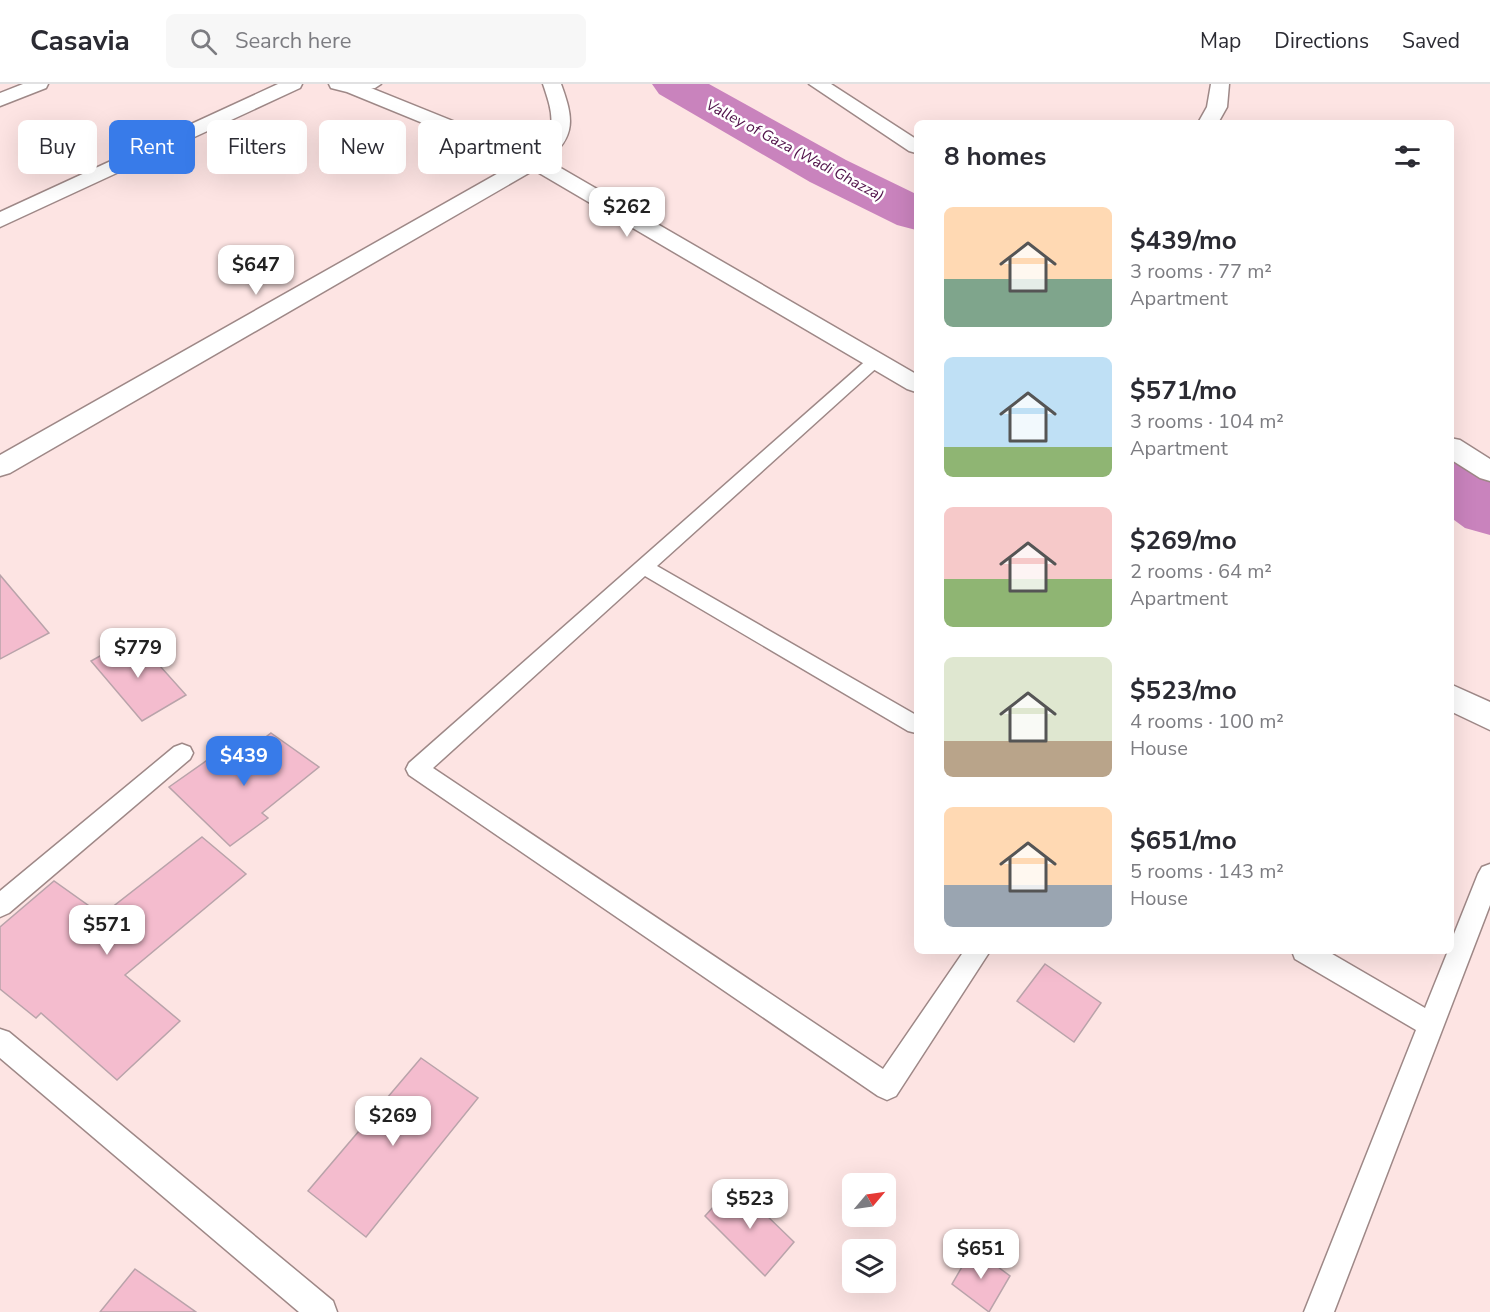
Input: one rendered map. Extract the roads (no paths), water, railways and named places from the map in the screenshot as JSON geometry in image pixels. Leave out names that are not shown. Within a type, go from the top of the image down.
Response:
[{"type":"street","points":[[0,100],[39,84]]},
{"type":"street","points":[[0,220],[293,84]]},
{"type":"street","points":[[552,84],[562,120]]},
{"type":"street","points":[[818,84],[914,146]]},
{"type":"street","points":[[1210,120],[1218,107],[1220,84]]},
{"type":"street","points":[[356,85],[438,120]]},
{"type":"street","points":[[0,467],[511,174]]},
{"type":"street","points":[[556,174],[914,383]]},
{"type":"street","points":[[1454,449],[1490,472]]},
{"type":"street","points":[[1454,698],[1490,717]]},
{"type":"lane","points":[[876,360],[417,769],[887,1087],[976,954]]},
{"type":"lane","points":[[644,567],[914,724]]},
{"type":"lane","points":[[0,906],[182,753]]},
{"type":"lane","points":[[1319,1312],[1490,873]]},
{"type":"lane","points":[[1309,954],[1431,1025]]},
{"type":"lane","points":[[0,1041],[322,1312]]},
{"type":"waterway","name":"Valley of Gaza (Wadi Ghazza)","points":[[675,84],[828,171],[914,213]]},
{"type":"waterway","name":"Valley of Gaza (Wadi Ghazza)","points":[[1454,486],[1490,511]]}]
